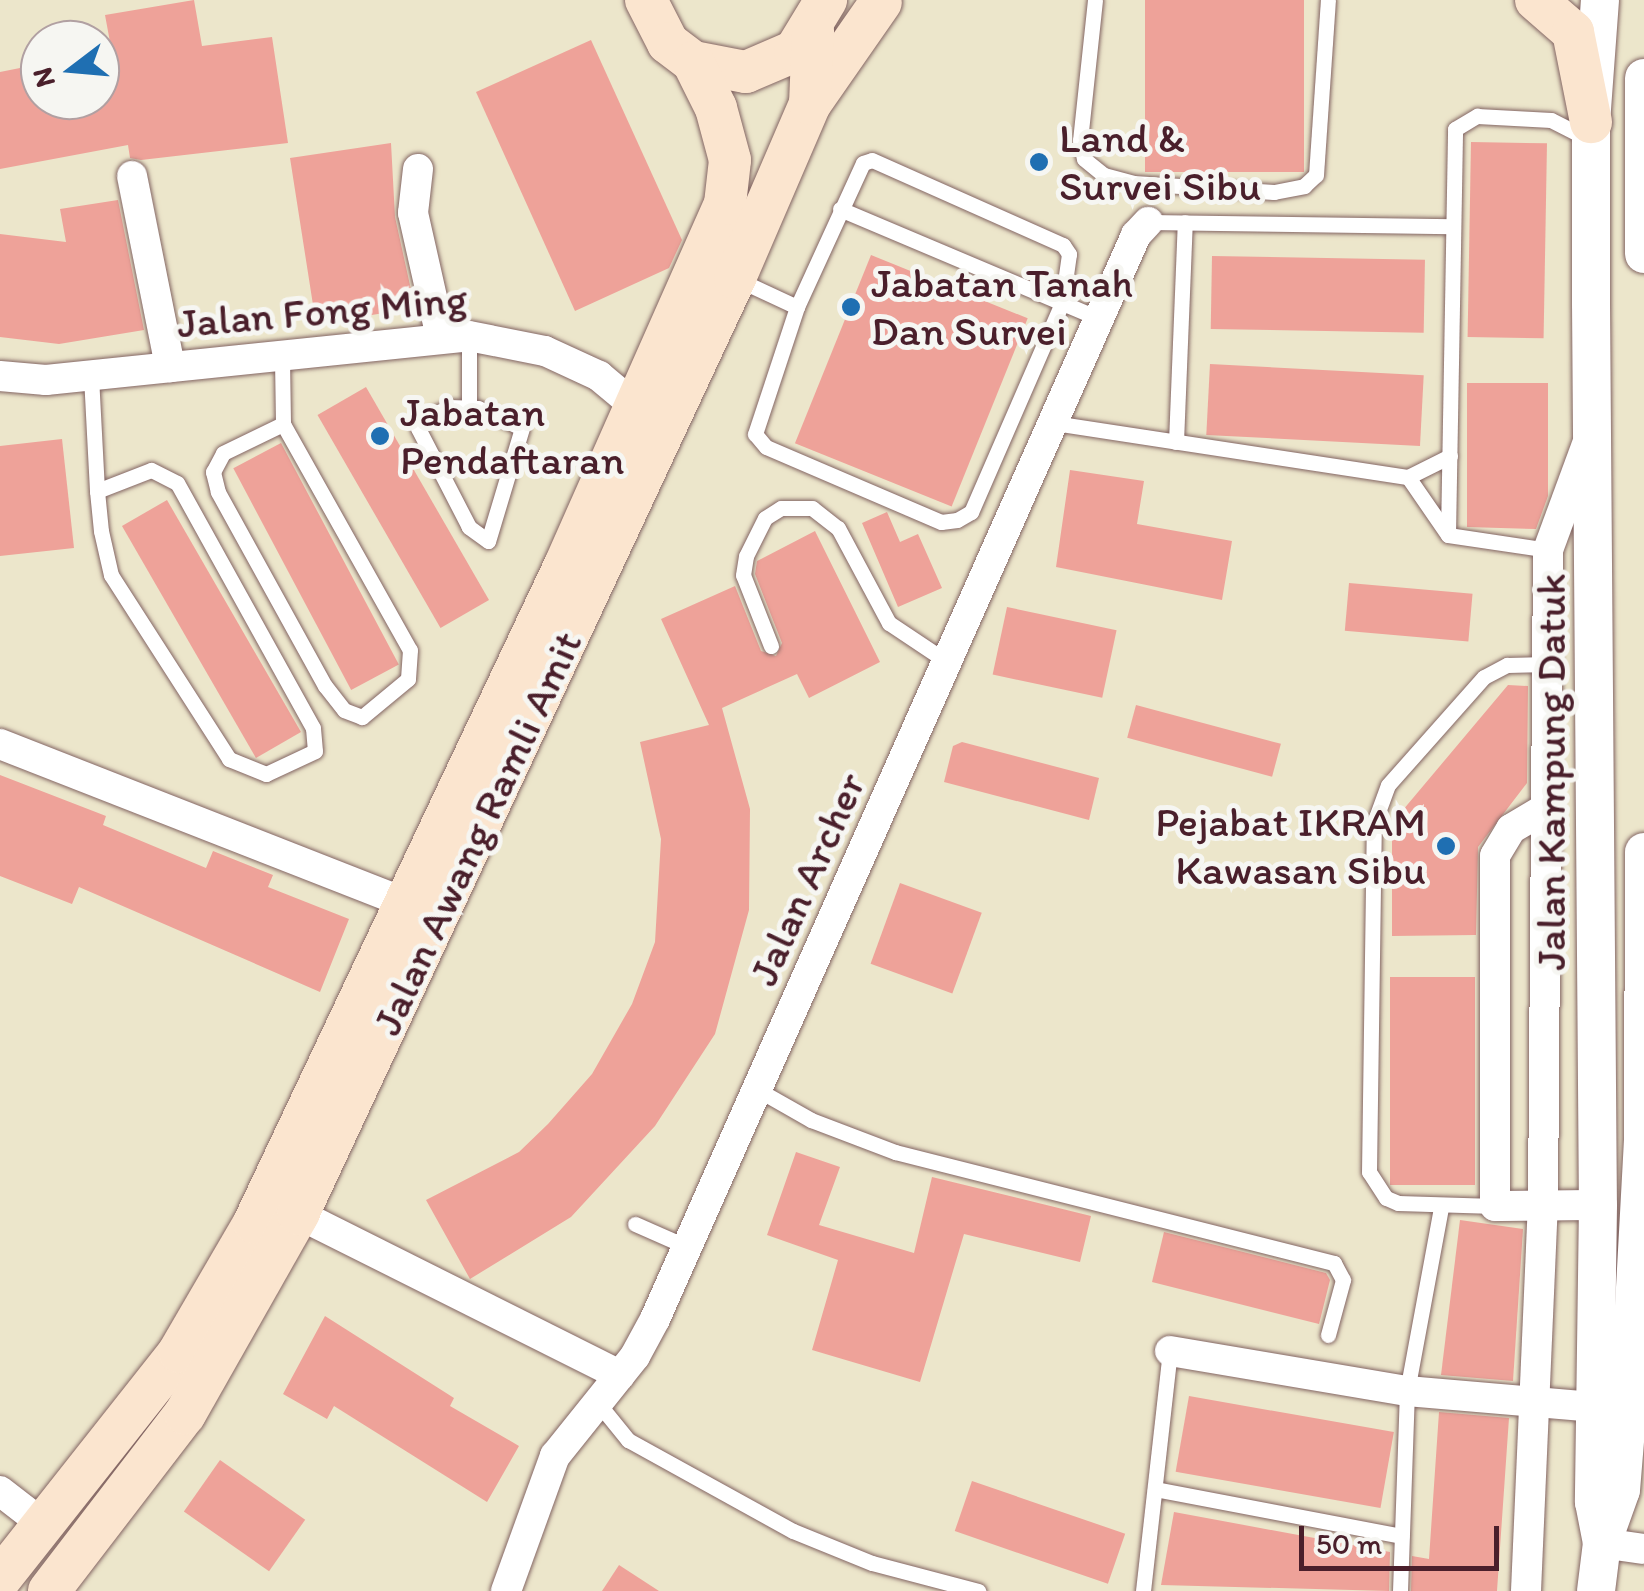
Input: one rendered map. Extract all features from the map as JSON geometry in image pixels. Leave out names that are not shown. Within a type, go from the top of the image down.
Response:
[{"type":"main road","points":[[1536,0],[1573,32],[1591,132]]},
{"type":"main road","points":[[693,62],[719,70],[772,65],[819,18],[883,1]]},
{"type":"main road","points":[[810,104],[883,1]]},
{"type":"main road","name":"Jalan Awang Ramli Amit","points":[[0,1579],[179,1352],[254,1223],[409,904],[725,204],[730,160],[716,108],[693,62],[668,43],[643,6]]},
{"type":"main road","name":"Jalan Awang Ramli Amit","points":[[49,1591],[185,1414],[298,1214],[735,278],[810,104],[819,18]]},
{"type":"street","name":"Jalan Kampung Datuk","points":[[1600,0],[1591,132],[1598,1205],[1594,1502],[1602,1543]]},
{"type":"street","points":[[1644,78],[1644,254]]},
{"type":"street","points":[[418,169],[413,213],[455,336]]},
{"type":"street","points":[[132,176],[170,367]]},
{"type":"street","name":"Jalan Archer","points":[[506,1591],[555,1456],[620,1376],[655,1319],[685,1246],[760,1091],[1100,319],[1148,222]]},
{"type":"street","name":"Jalan Fong Ming","points":[[0,376],[91,376],[282,359],[455,336],[546,351],[599,376],[636,406]]},
{"type":"street","points":[[1526,1591],[1531,1402],[1543,1206],[1548,550],[1595,422]]},
{"type":"street","points":[[1548,550],[1595,562]]},
{"type":"street","points":[[0,744],[409,904]]},
{"type":"street","points":[[1548,807],[1511,829],[1496,856],[1495,1206],[1639,1205]]},
{"type":"street","name":"Jalan Kampung Datuk","points":[[1596,1591],[1602,1543],[1621,1490],[1638,1338],[1644,852]]},
{"type":"street","points":[[298,1214],[620,1376]]},
{"type":"street","points":[[1170,1351],[1407,1391],[1595,1408]]},
{"type":"street","points":[[0,1491],[44,1525]]},
{"type":"street","points":[[1602,1543],[1644,1549]]},
{"type":"lane","points":[[1096,0],[1080,140],[1084,159],[1104,175],[1133,184],[1274,192],[1304,186],[1316,175],[1328,0]]},
{"type":"lane","points":[[1448,535],[1453,226],[1459,122],[1477,116],[1551,120],[1591,132]]},
{"type":"lane","points":[[872,160],[1063,246],[1068,258],[1062,303],[971,512],[941,522],[758,442],[754,422],[797,307],[863,163],[872,160]]},
{"type":"lane","points":[[840,209],[1100,319]]},
{"type":"lane","name":"Jalan Archer","points":[[1148,222],[1453,226]]},
{"type":"lane","points":[[1176,442],[1186,222]]},
{"type":"lane","points":[[735,278],[797,307]]},
{"type":"lane","points":[[455,336],[469,408]]},
{"type":"lane","points":[[282,359],[283,424],[410,650],[408,680],[362,717],[344,710],[326,686],[218,492],[213,472],[223,454],[283,424]]},
{"type":"lane","points":[[91,376],[97,491],[111,574],[229,760],[266,774],[315,750],[313,728],[177,483],[150,470],[97,491]]},
{"type":"lane","points":[[469,408],[514,419],[523,440],[492,538],[484,542],[469,527],[418,428],[432,413],[469,408]]},
{"type":"lane","points":[[1054,423],[1408,478],[1450,456]]},
{"type":"lane","points":[[1408,478],[1448,535],[1548,550]]},
{"type":"lane","points":[[771,646],[743,574],[746,556],[765,518],[781,508],[812,508],[838,528],[889,623],[949,662]]},
{"type":"lane","points":[[1495,1206],[1441,1208],[1386,1198],[1366,1153],[1374,823],[1388,785],[1484,677],[1507,665],[1547,664]]},
{"type":"lane","points":[[760,1091],[811,1120],[896,1152],[1334,1264],[1343,1280],[1328,1335]]},
{"type":"lane","points":[[1400,1591],[1407,1391],[1441,1208]]},
{"type":"lane","points":[[635,1224],[685,1246]]},
{"type":"lane","points":[[1144,1591],[1170,1351]]},
{"type":"lane","points":[[598,1403],[628,1440],[794,1531],[872,1563],[978,1591]]},
{"type":"lane","points":[[1155,1489],[1402,1536]]},
{"type":"building","points":[[194,0],[202,46],[272,37],[288,143],[141,160],[130,158],[128,145],[0,169],[0,72],[20,68],[20,120],[120,120],[120,20],[106,20],[105,15]]},
{"type":"building","points":[[1145,0],[1304,0],[1304,172],[1145,172]]},
{"type":"building","points":[[591,40],[682,240],[669,268],[575,311],[476,92]]},
{"type":"building","points":[[1471,142],[1547,143],[1544,338],[1468,337]]},
{"type":"building","points":[[391,143],[395,217],[415,308],[316,324],[290,158]]},
{"type":"building","points":[[118,200],[144,330],[59,344],[0,337],[0,234],[66,242],[60,209]]},
{"type":"building","points":[[871,255],[1028,318],[952,507],[795,443]]},
{"type":"building","points":[[1212,256],[1425,260],[1424,333],[1211,329]]},
{"type":"building","points":[[1210,364],[1424,375],[1420,446],[1206,435]]},
{"type":"building","points":[[1467,383],[1548,383],[1548,496],[1536,529],[1467,527]]},
{"type":"building","points":[[366,387],[489,600],[441,628],[318,415]]},
{"type":"building","points":[[62,439],[74,548],[0,556],[0,446]]},
{"type":"building","points":[[281,443],[399,665],[351,690],[233,468]]},
{"type":"building","points":[[1070,470],[1144,481],[1137,524],[1232,541],[1222,600],[1056,567]]},
{"type":"building","points":[[167,500],[301,732],[256,758],[122,526]]},
{"type":"building","points":[[887,512],[900,542],[918,534],[942,588],[898,607],[862,523]]},
{"type":"building","points":[[815,531],[880,662],[809,698],[797,674],[722,708],[750,809],[749,910],[715,1034],[655,1126],[571,1217],[470,1279],[426,1200],[519,1152],[548,1124],[592,1074],[632,1004],[655,942],[661,839],[640,742],[709,725],[661,619],[735,586],[761,651],[776,656],[782,643],[755,574],[757,561]]},
{"type":"building","points":[[1349,583],[1473,594],[1468,642],[1345,631]]},
{"type":"building","points":[[1007,607],[1117,630],[1102,698],[993,674]]},
{"type":"building","points":[[1508,685],[1528,686],[1527,783],[1478,847],[1476,935],[1392,936],[1392,823]]},
{"type":"building","points":[[1136,705],[1281,744],[1272,777],[1127,738]]},
{"type":"building","points":[[962,742],[1099,778],[1089,820],[944,782],[953,746]]},
{"type":"building","points":[[0,775],[106,816],[103,825],[206,868],[213,851],[273,875],[268,887],[349,919],[320,992],[79,887],[72,904],[0,876]]},
{"type":"building","points":[[900,883],[982,913],[952,994],[871,964]]},
{"type":"building","points":[[1390,977],[1475,977],[1475,1185],[1390,1185]]},
{"type":"building","points":[[796,1152],[840,1167],[819,1225],[914,1253],[932,1177],[1091,1216],[1080,1262],[964,1234],[920,1382],[812,1350],[838,1260],[767,1235]]},
{"type":"building","points":[[1460,1220],[1523,1229],[1513,1381],[1441,1375]]},
{"type":"building","points":[[1164,1232],[1326,1273],[1330,1280],[1319,1324],[1152,1282]]},
{"type":"building","points":[[325,1316],[454,1398],[450,1406],[519,1446],[487,1502],[334,1406],[327,1419],[283,1394]]},
{"type":"building","points":[[1189,1396],[1394,1432],[1380,1508],[1176,1472]]},
{"type":"building","points":[[1439,1412],[1509,1418],[1497,1591],[1411,1591],[1412,1556],[1429,1559]]},
{"type":"building","points":[[220,1460],[305,1520],[269,1571],[184,1512]]},
{"type":"building","points":[[972,1481],[1125,1534],[1108,1584],[955,1531]]},
{"type":"building","points":[[1174,1512],[1390,1552],[1389,1591],[1161,1585]]},
{"type":"building","points":[[619,1565],[659,1591],[602,1591]]},
{"type":"place","name":"Land & Survei Sibu","points":[[1039,162]]},
{"type":"place","name":"Jabatan Tanah Dan Survei","points":[[851,307]]},
{"type":"place","name":"Jabatan Pendaftaran","points":[[380,436]]},
{"type":"place","name":"Pejabat IKRAM Kawasan Sibu","points":[[1446,846]]}]
